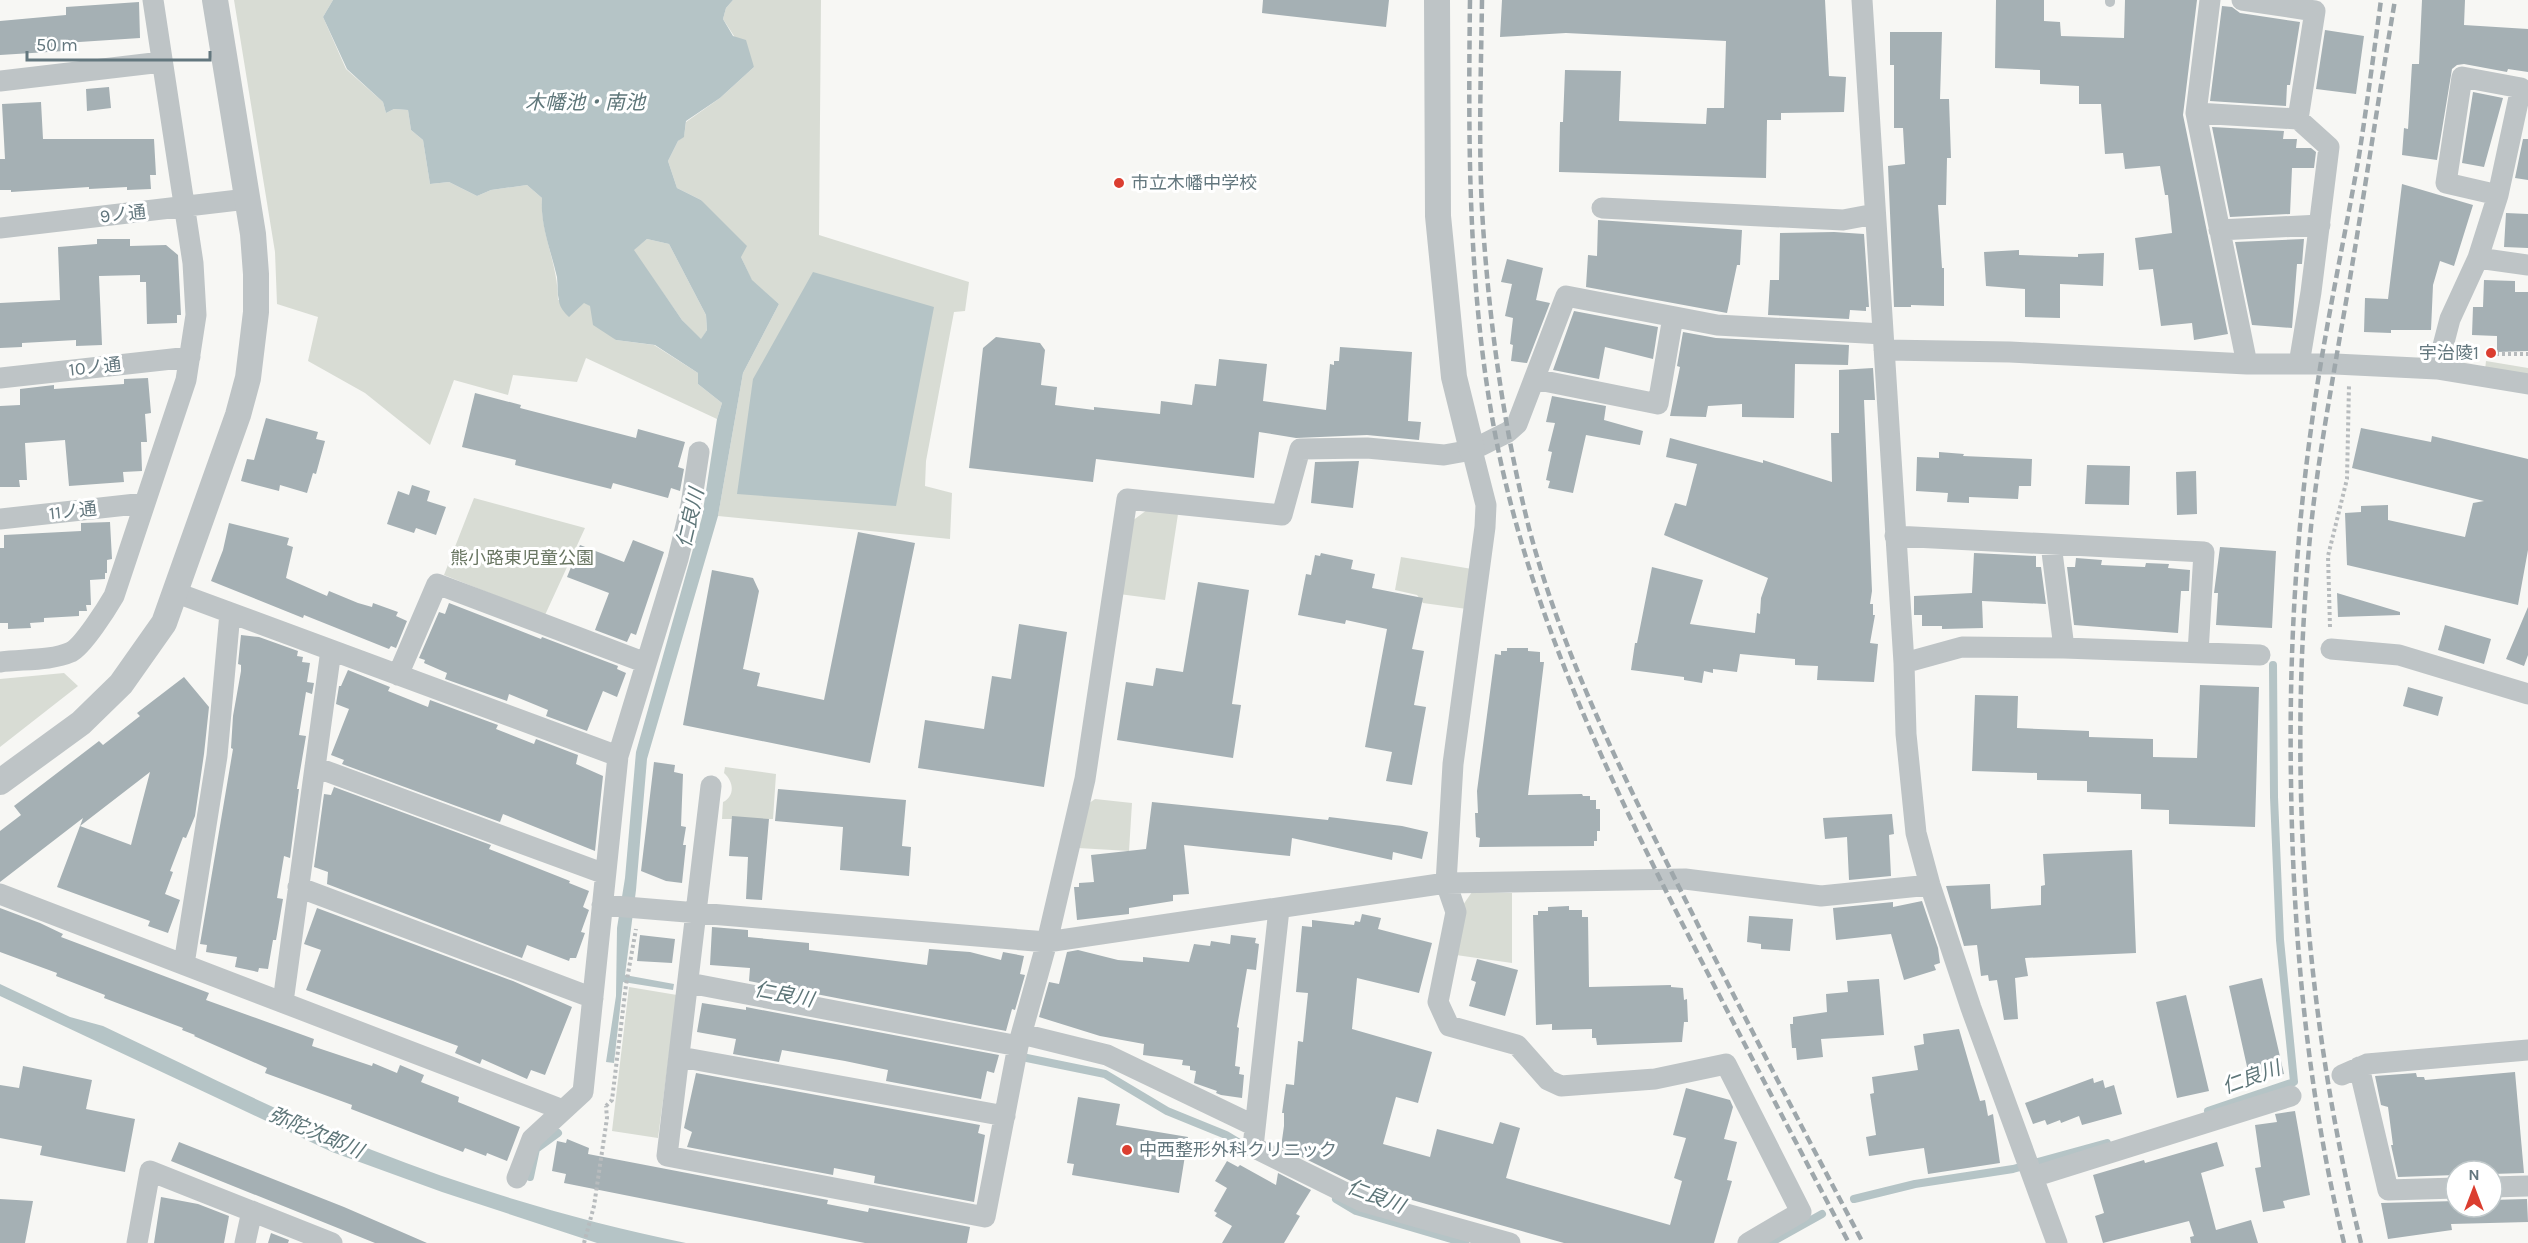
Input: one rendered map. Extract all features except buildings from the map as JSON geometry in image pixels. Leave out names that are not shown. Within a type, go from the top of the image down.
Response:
[{"type":"street","points":[[0,662],[73,651],[105,612],[114,596],[186,380],[196,315],[193,264],[153,0]]},
{"type":"street","points":[[0,782],[81,723],[121,684],[165,623],[238,415],[248,378],[256,312],[253,234],[215,0]]},
{"type":"street","points":[[1437,0],[1438,216],[1454,377],[1486,505],[1453,764],[1446,883],[1456,912],[1438,1002],[1449,1026],[1517,1045],[1548,1080],[1561,1086],[1654,1079],[1726,1064],[1801,1212],[1748,1243]]},
{"type":"street","points":[[1862,0],[1904,663],[1906,734],[1916,833],[1930,885],[1971,1008],[2057,1243]]},
{"type":"street","points":[[2210,0],[2196,113],[2247,364]]},
{"type":"street","points":[[2242,0],[2315,11],[2298,119]]},
{"type":"street","points":[[0,81],[162,62]]},
{"type":"street","points":[[2437,369],[2450,320],[2478,258],[2498,195],[2521,88],[2462,77],[2446,183],[2498,195]]},
{"type":"street","points":[[2196,113],[2298,119],[2329,147],[2299,364]]},
{"type":"street","name":"9ノ通","points":[[0,228],[247,199]]},
{"type":"street","points":[[1602,208],[1843,220],[1875,214]]},
{"type":"street","points":[[2219,230],[2320,225]]},
{"type":"street","points":[[2478,258],[2528,265]]},
{"type":"street","points":[[711,786],[667,1156],[985,1216],[1019,1043],[1047,942],[1085,779],[1127,499],[1282,515],[1300,449],[1367,448],[1444,455],[1472,450],[1508,432],[1517,424],[1566,296],[1717,325],[1883,342],[2010,352],[2247,364],[2437,369],[2528,384]]},
{"type":"street","points":[[1534,380],[1658,404],[1673,317]]},
{"type":"street","name":"10ノ通","points":[[0,378],[190,357]]},
{"type":"street","points":[[517,1178],[532,1139],[583,1092],[593,998],[607,905],[605,874],[618,756],[681,548],[691,505],[699,452]]},
{"type":"street","name":"11ノ通","points":[[0,519],[146,503]]},
{"type":"street","points":[[1895,536],[2204,552],[2198,653]]},
{"type":"street","points":[[2051,544],[2064,648]]},
{"type":"street","points":[[398,675],[437,584],[646,663]]},
{"type":"street","points":[[177,593],[618,756]]},
{"type":"street","points":[[183,964],[217,756],[230,613]]},
{"type":"street","points":[[1904,663],[1962,647],[2260,655]]},
{"type":"street","points":[[2331,649],[2399,655],[2528,694]]},
{"type":"street","points":[[283,1002],[331,650]]},
{"type":"street","points":[[315,767],[605,874]]},
{"type":"street","points":[[607,905],[1047,942],[1446,883],[1685,879],[1821,896],[1930,885]]},
{"type":"street","points":[[298,887],[593,998]]},
{"type":"street","points":[[0,894],[563,1110]]},
{"type":"street","points":[[1280,909],[1253,1147],[1354,1198],[1510,1243]]},
{"type":"street","points":[[688,984],[1019,1043],[1107,1055],[1255,1126]]},
{"type":"street","points":[[2444,1188],[2388,1190],[2351,1071],[2367,1064],[2528,1050]]},
{"type":"street","points":[[680,1057],[1005,1116]]},
{"type":"street","points":[[2033,1176],[2290,1096]]},
{"type":"street","points":[[137,1243],[150,1171],[332,1243]]},
{"type":"street","points":[[2504,1187],[2528,1186]]},
{"type":"street","points":[[245,1243],[252,1211]]},
{"type":"path","points":[[2331,649],[2328,556],[2347,479],[2349,365]]},
{"type":"path","points":[[606,1106],[612,1100],[626,985],[639,908]]},
{"type":"path","points":[[584,1242],[590,1220],[607,1118]]},
{"type":"green space","points":[[234,0],[333,0],[323,17],[346,69],[383,102],[386,113],[394,109],[408,110],[411,130],[423,140],[430,184],[449,182],[477,196],[491,190],[527,185],[542,198],[544,224],[555,273],[558,300],[584,302],[591,306],[616,340],[654,345],[698,373],[698,384],[722,403],[717,419],[586,358],[577,382],[513,375],[508,395],[454,380],[430,445],[365,393],[308,361],[318,317],[277,304],[275,252]]},
{"type":"green space","points":[[733,0],[821,0],[819,235],[969,282],[965,311],[954,312],[926,461],[925,486],[952,493],[950,539],[718,516],[743,373],[779,304],[752,281],[741,257],[701,200],[677,188],[668,161],[678,141],[684,136],[686,122],[720,98],[754,67],[723,19],[726,8]]},
{"type":"green space","points":[[647,239],[669,244],[706,315],[707,330],[701,340],[682,320],[633,250]]},
{"type":"green space","points":[[2486,361],[2528,368],[2528,376],[2485,370]]},
{"type":"green space","name":"熊小路東児童公園","points":[[474,498],[585,528],[545,615],[444,575]]},
{"type":"green space","points":[[1147,510],[1178,514],[1165,600],[1119,594],[1132,521]]},
{"type":"green space","points":[[1401,557],[1472,569],[1467,609],[1423,603],[1417,595],[1395,590]]},
{"type":"green space","points":[[64,673],[78,686],[0,747],[0,679]]},
{"type":"green space","points":[[725,767],[776,774],[773,819],[722,819],[723,802],[730,796],[732,789],[730,780],[724,773]]},
{"type":"green space","points":[[1095,799],[1132,803],[1129,851],[1078,848],[1085,806]]},
{"type":"green space","points":[[1472,892],[1512,893],[1512,963],[1456,955],[1463,905]]},
{"type":"green space","points":[[629,987],[677,995],[658,1138],[612,1131]]},
{"type":"water","name":"木幡池・南池","points":[[333,0],[733,0],[726,8],[723,19],[733,36],[746,40],[754,67],[720,98],[686,121],[684,137],[678,141],[668,161],[677,188],[701,200],[747,246],[741,257],[752,280],[779,304],[743,373],[718,516],[647,759],[636,890],[625,975],[674,984],[673,990],[623,982],[614,1063],[606,1062],[616,996],[617,928],[625,878],[636,752],[702,517],[717,419],[722,403],[698,384],[698,373],[655,345],[616,340],[593,325],[590,306],[584,303],[569,317],[565,313],[560,306],[557,277],[546,238],[542,198],[527,185],[491,190],[477,196],[449,182],[430,184],[423,140],[411,130],[408,110],[394,109],[386,113],[383,102],[347,69],[323,17]],"holes":[[[647,239],[669,244],[706,315],[707,330],[701,339],[682,320],[634,250]]]},
{"type":"water","points":[[813,272],[934,307],[896,506],[737,494],[753,379]]},
{"type":"water","name":"弥陀次郎川","points":[[0,984],[70,1017],[103,1026],[304,1121],[410,1165],[527,1203],[606,1225],[686,1243],[597,1243],[442,1192],[332,1152],[0,996]]},
{"type":"waterway","name":"仁良川","points":[[2208,1111],[2294,1082],[2280,940],[2274,797],[2273,665]]},
{"type":"waterway","name":"仁良川","points":[[1017,1056],[1105,1074],[1167,1111],[1226,1135],[1251,1150]]},
{"type":"waterway","points":[[530,1177],[536,1149],[558,1133]]},
{"type":"waterway","name":"仁良川","points":[[1854,1199],[1915,1184],[2013,1169],[2107,1143]]},
{"type":"waterway","name":"仁良川","points":[[1336,1199],[1356,1211],[1465,1243]]},
{"type":"waterway","name":"仁良川","points":[[1770,1243],[1822,1214]]},
{"type":"railway","points":[[1470,0],[1470,175],[1476,291],[1482,348],[1501,463],[1534,584],[1577,700],[1628,812],[1683,925],[1849,1243]]},
{"type":"railway","points":[[1482,0],[1481,170],[1483,226],[1490,302],[1499,378],[1512,453],[1529,528],[1542,572],[1572,658],[1608,742],[1692,913],[1863,1243]]},
{"type":"railway","points":[[2344,1243],[2320,1129],[2304,1014],[2292,839],[2292,649],[2297,561],[2311,429],[2327,326],[2359,156],[2381,0]]},
{"type":"railway","points":[[2361,1243],[2326,1072],[2314,985],[2301,810],[2300,723],[2303,635],[2315,495],[2395,0]]},
{"type":"place","name":"市立木幡中学校","points":[[1119,183]]},
{"type":"place","name":"宇治陵1","points":[[2491,353]]},
{"type":"place","name":"中西整形外科クリニック","points":[[1127,1150]]}]
